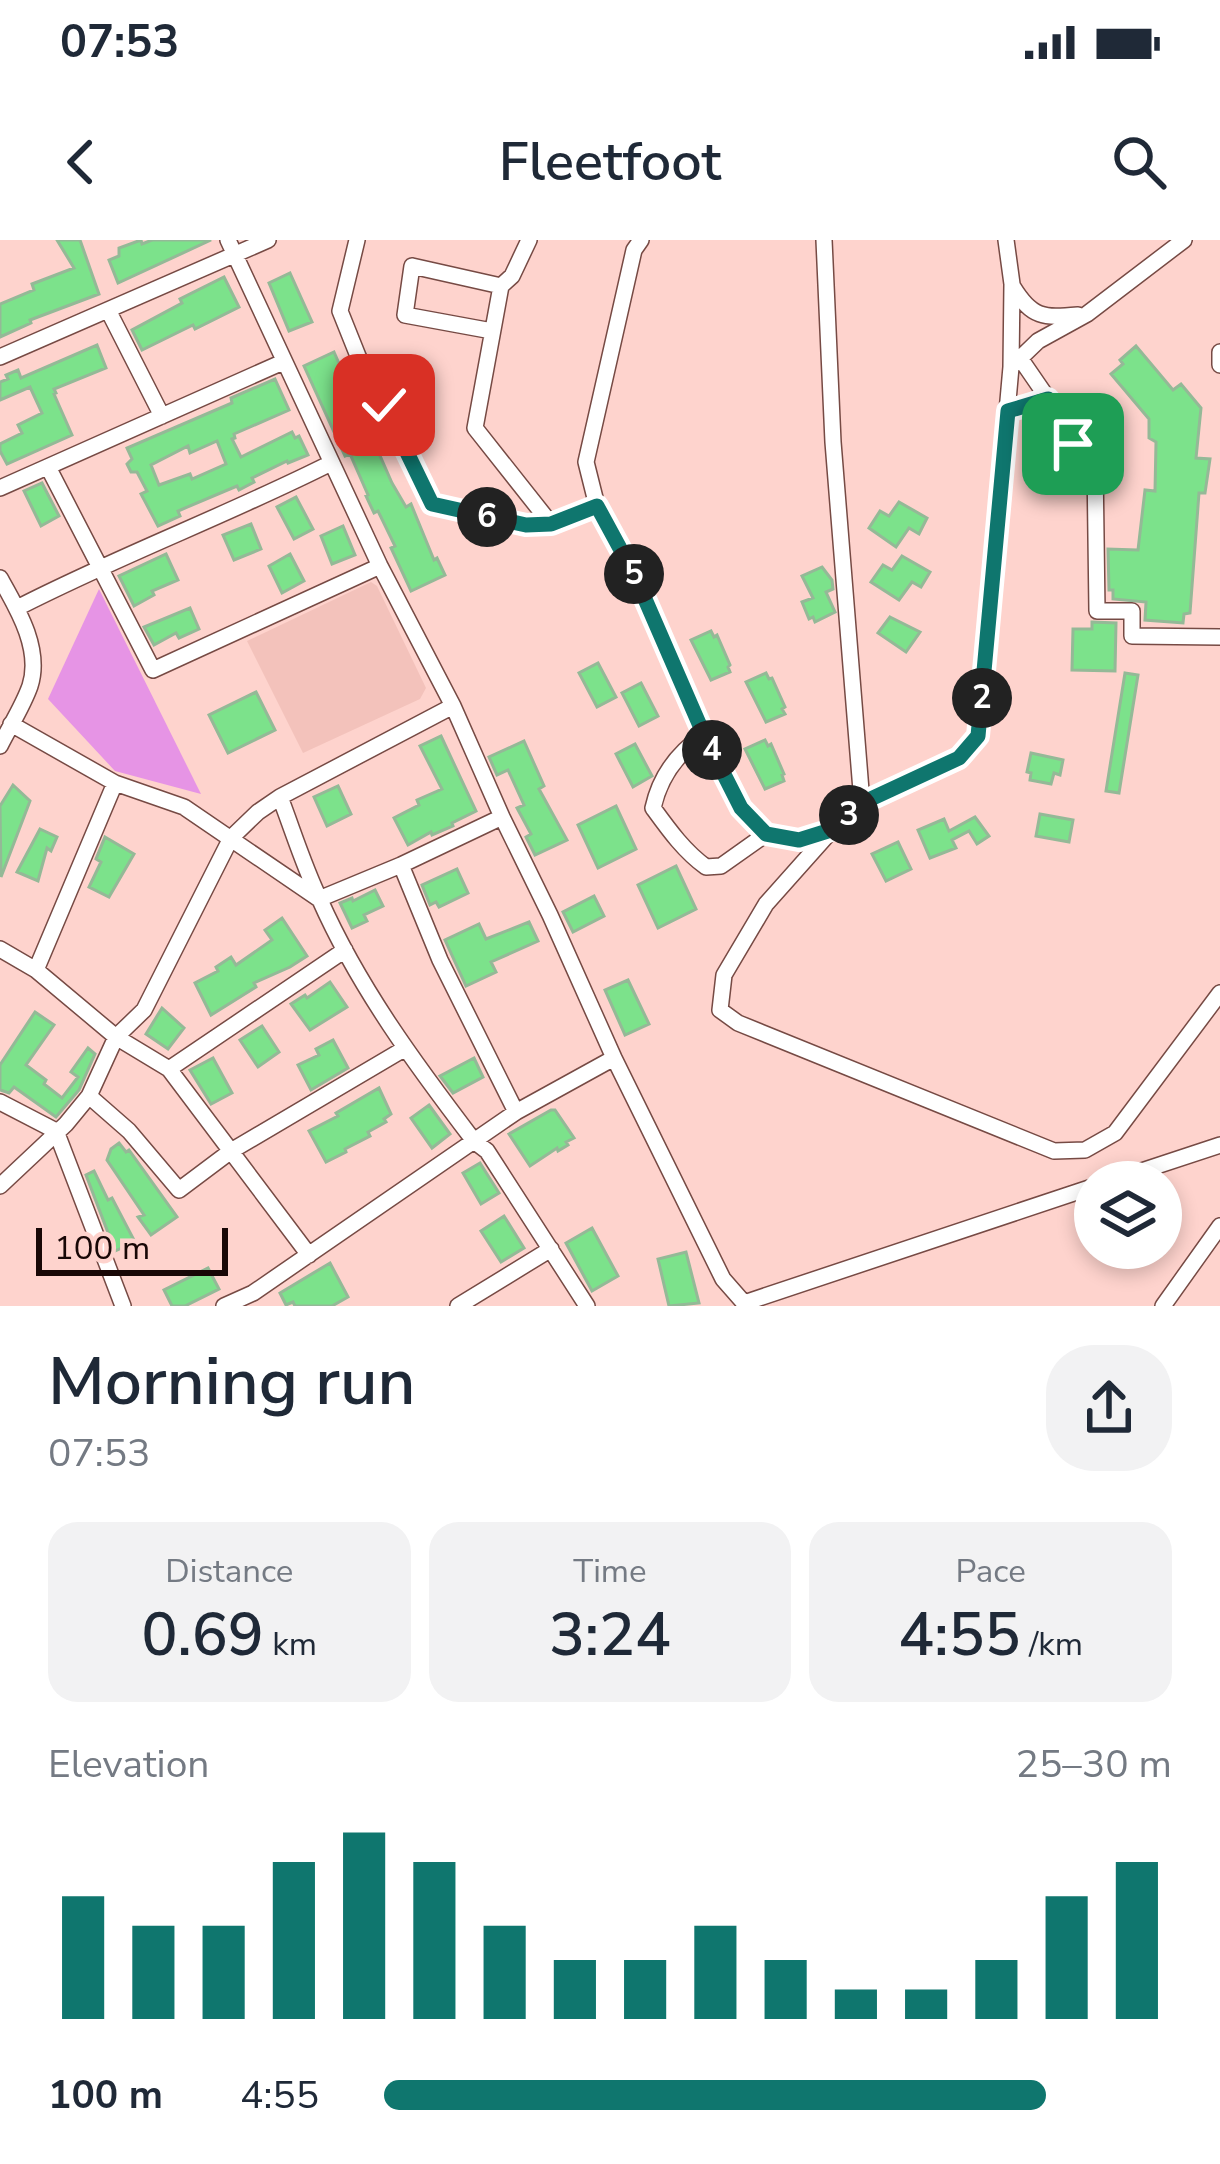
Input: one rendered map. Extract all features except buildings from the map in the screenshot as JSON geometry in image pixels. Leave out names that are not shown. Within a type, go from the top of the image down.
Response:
[{"type":"street","points":[[0,357],[232,248],[268,240]]},
{"type":"street","points":[[357,240],[340,311],[432,504],[526,525],[551,524],[597,506]]},
{"type":"street","points":[[529,240],[512,276],[500,286],[475,428],[551,524]]},
{"type":"street","points":[[641,240],[634,250],[586,462],[597,506],[635,576],[741,808],[766,834],[799,840],[831,830]]},
{"type":"street","points":[[824,240],[833,442],[862,803]]},
{"type":"street","points":[[1006,240],[1016,363],[978,736],[959,758],[862,803],[831,830],[766,904],[724,975],[720,1010],[738,1023],[1054,1150],[1084,1150],[1115,1132],[1220,993]]},
{"type":"street","points":[[1016,363],[1038,341],[1087,314],[1184,240]]},
{"type":"street","points":[[232,248],[380,566],[454,706],[614,1058],[723,1279],[742,1305],[1074,1193]]},
{"type":"street","points":[[492,331],[405,315],[412,266],[500,286]]},
{"type":"street","points":[[1012,284],[1036,314],[1087,314]]},
{"type":"street","points":[[108,310],[162,416]]},
{"type":"street","points":[[1220,352],[1220,365]]},
{"type":"street","points":[[0,488],[283,362]]},
{"type":"street","points":[[1016,363],[1075,438]]},
{"type":"street","points":[[365,369],[424,390],[408,452]]},
{"type":"street","points":[[1008,411],[1048,399]]},
{"type":"street","points":[[1087,428],[1102,431],[1109,445],[1095,463],[1082,460],[1073,444],[1087,428]]},
{"type":"street","points":[[17,608],[331,463]]},
{"type":"street","points":[[1095,463],[1097,610],[1132,611],[1132,636],[1220,637]]},
{"type":"street","points":[[48,467],[153,670],[380,566]]},
{"type":"street","points":[[0,578],[30,640],[32,682],[0,746]]},
{"type":"street","points":[[0,1186],[89,1096],[116,1037],[144,1010],[231,838],[280,796],[454,706]]},
{"type":"street","points":[[10,724],[115,783],[184,808],[319,899]]},
{"type":"street","points":[[704,735],[685,747],[658,783],[653,808],[681,845],[706,867],[722,866],[766,834]]},
{"type":"street","points":[[36,970],[115,783]]},
{"type":"street","points":[[280,796],[319,899],[404,1049],[474,1141],[487,1150],[587,1306]]},
{"type":"street","points":[[319,899],[502,817]]},
{"type":"street","points":[[401,865],[440,960],[516,1112]]},
{"type":"street","points":[[0,949],[36,970],[116,1037],[169,1069],[309,1255]]},
{"type":"street","points":[[169,1069],[345,950]]},
{"type":"street","points":[[89,1096],[129,1131],[179,1190],[231,1151],[404,1049]]},
{"type":"street","points":[[224,1306],[253,1293],[516,1112],[614,1058]]},
{"type":"street","points":[[0,1102],[56,1131],[123,1306]]},
{"type":"street","points":[[1170,1161],[1220,1144]]},
{"type":"street","points":[[1163,1306],[1220,1226]]},
{"type":"street","points":[[458,1306],[550,1249]]},
{"type":"street","points":[[1174,1290],[1186,1306]]},
{"type":"shaded area","points":[[371,582],[426,688],[420,699],[303,753],[247,641]]},
{"type":"shaded area","points":[[99,589],[201,794],[115,771],[48,699]]},
{"type":"route","points":[[384,405],[432,504],[526,525],[551,524],[597,506],[635,576],[741,808],[766,834],[799,840],[831,830],[862,803],[959,758],[978,736],[1008,411],[1048,399],[1075,438],[1073,444]]}]
